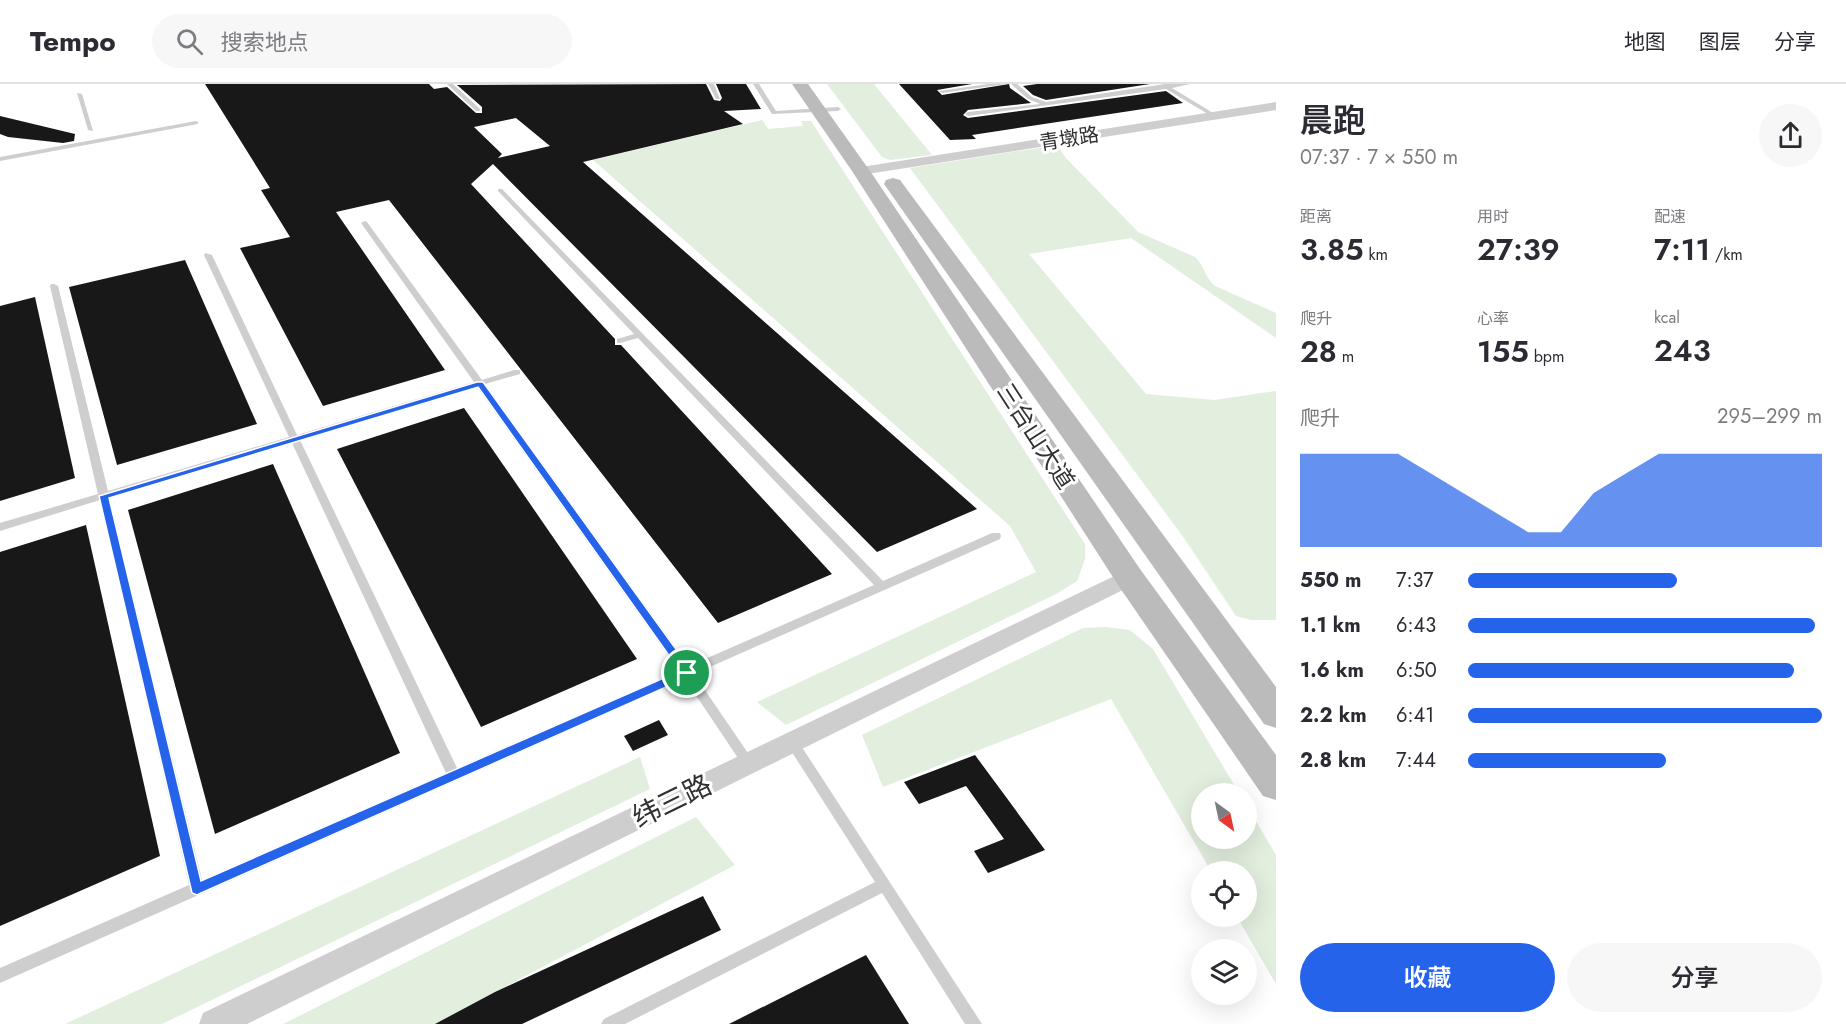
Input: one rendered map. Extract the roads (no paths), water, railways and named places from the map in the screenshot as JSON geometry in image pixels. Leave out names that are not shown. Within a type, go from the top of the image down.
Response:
[{"type":"main road","name":"三台山大道","points":[[800,84],[825,101],[1130,577],[1276,784]]},
{"type":"main road","name":"三台山大道","points":[[871,170],[1276,714]]},
{"type":"street","name":"青墩路","points":[[871,170],[1276,106]]},
{"type":"street","name":"纬三路","points":[[214,1024],[1130,577]]},
{"type":"lane","points":[[450,84],[478,110]]},
{"type":"lane","points":[[711,84],[718,98]]},
{"type":"lane","points":[[756,84],[774,113],[825,101]]},
{"type":"lane","points":[[942,91],[1003,84]]},
{"type":"lane","points":[[1014,84],[1029,98],[1046,104]]},
{"type":"lane","points":[[968,114],[1187,84]]},
{"type":"lane","points":[[1165,86],[1215,116]]},
{"type":"lane","points":[[79,94],[93,136]]},
{"type":"lane","points":[[0,159],[93,136],[196,123]]},
{"type":"lane","points":[[500,190],[882,586]]},
{"type":"lane","points":[[366,223],[687,673],[748,763]]},
{"type":"lane","points":[[208,255],[454,776]]},
{"type":"lane","points":[[54,286],[197,889]]},
{"type":"lane","points":[[620,341],[640,335]]},
{"type":"lane","points":[[0,527],[518,372]]},
{"type":"lane","points":[[0,976],[996,536]]},
{"type":"lane","points":[[792,742],[974,1024]]},
{"type":"lane","points":[[609,1024],[884,885]]}]
